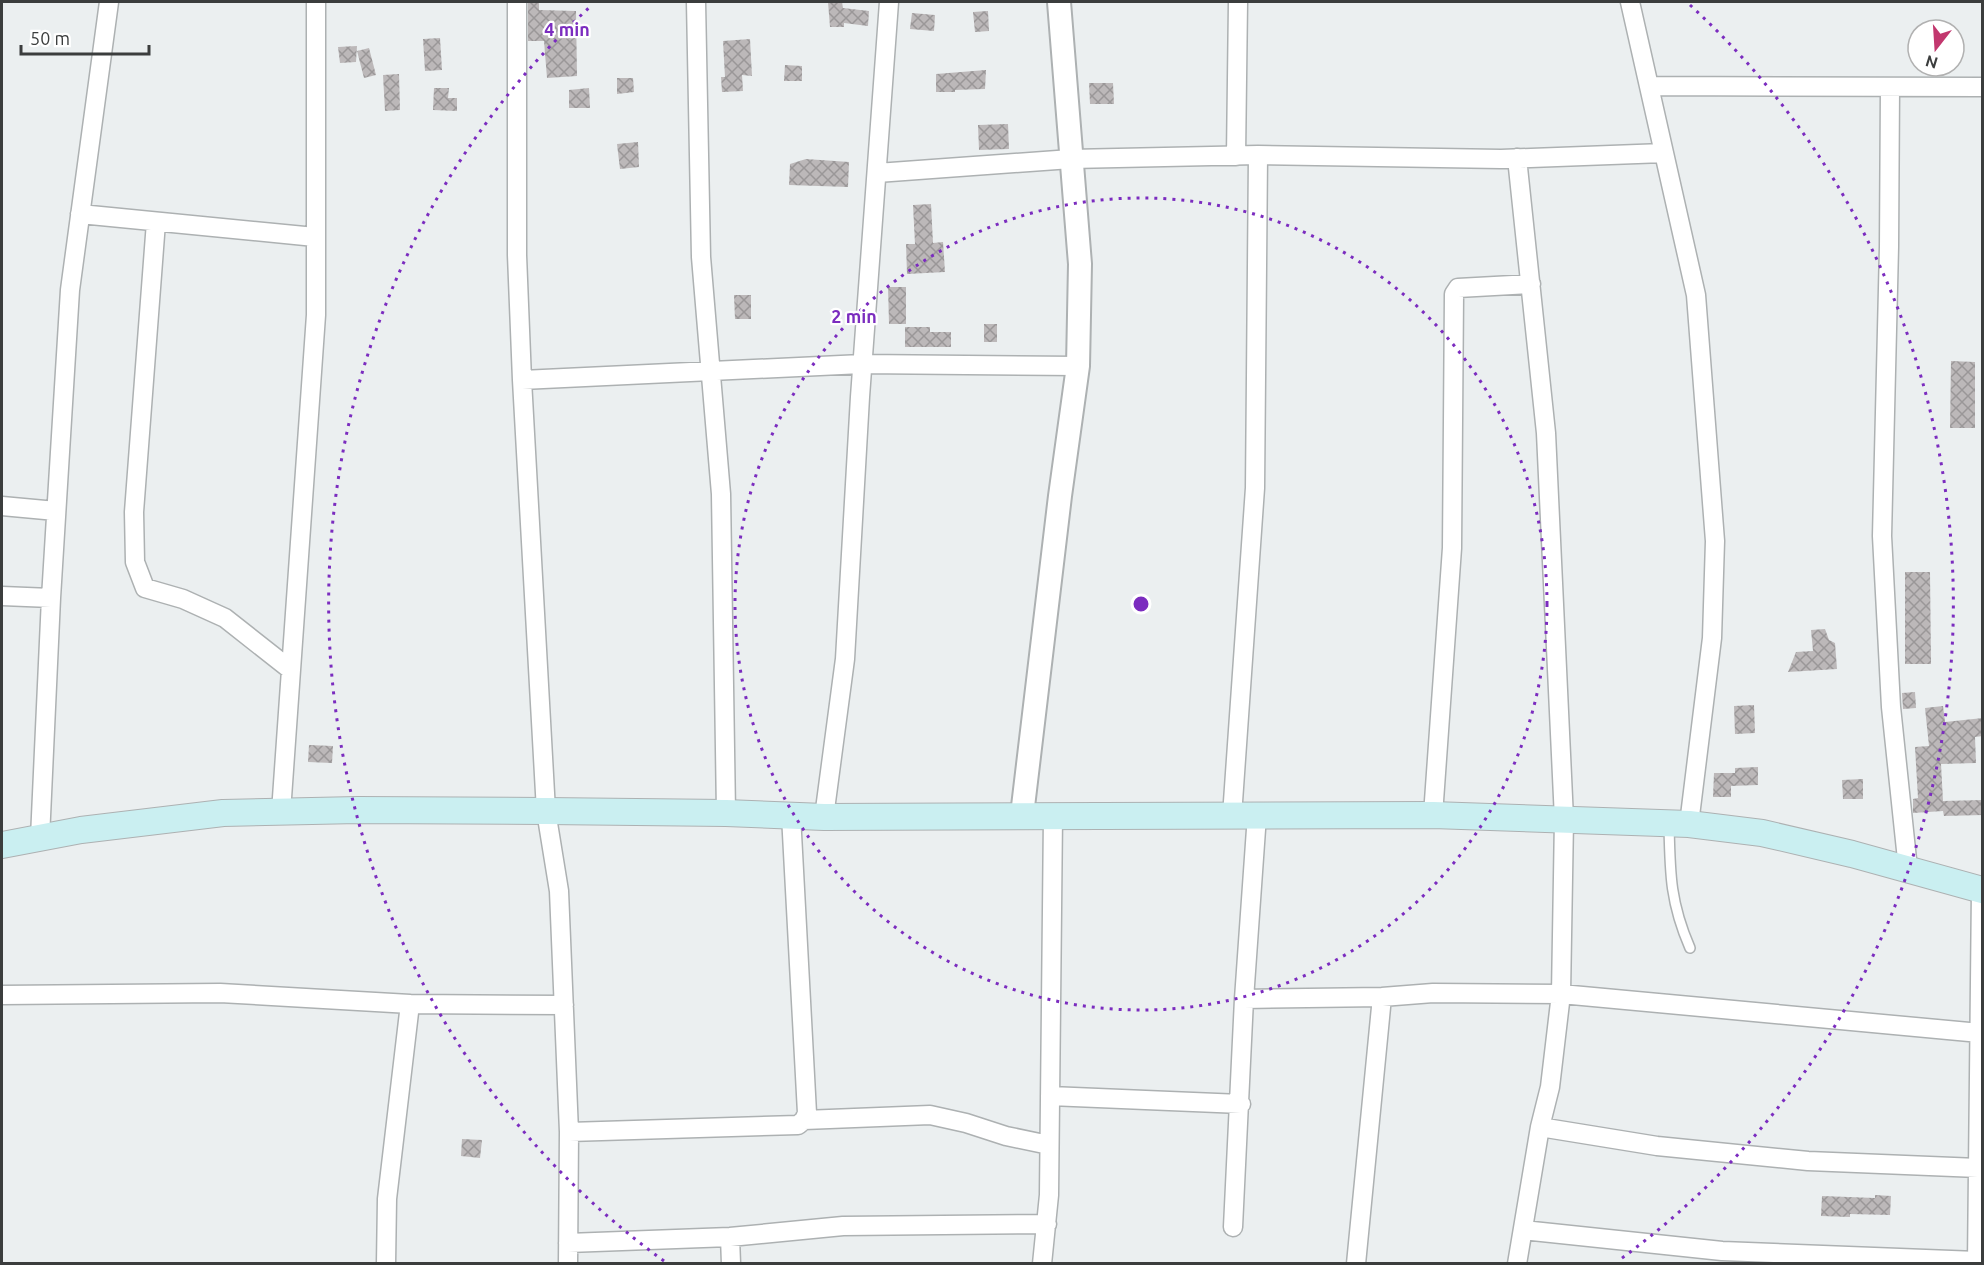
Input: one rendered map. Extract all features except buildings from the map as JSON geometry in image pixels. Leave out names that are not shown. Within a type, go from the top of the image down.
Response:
[{"type":"main road","points":[[2,845],[81,830],[223,813],[546,811],[726,813],[824,817],[1433,815],[1679,823],[1762,833],[1852,854],[1982,889]]},
{"type":"street","points":[[40,838],[51,598],[70,290],[108,2]]},
{"type":"street","points":[[281,812],[316,315],[316,2]]},
{"type":"street","points":[[517,2],[517,255],[522,380],[546,811],[559,891],[568,1132],[568,1263]]},
{"type":"street","points":[[696,2],[701,257],[721,494],[726,813]]},
{"type":"street","points":[[824,817],[845,659],[862,364],[889,2]]},
{"type":"street","points":[[1022,815],[1078,366],[1080,264],[1059,2]]},
{"type":"street","points":[[1236,156],[1238,2]]},
{"type":"street","points":[[1630,2],[1696,295],[1715,541],[1712,638],[1679,823]]},
{"type":"street","points":[[1649,86],[1983,87]]},
{"type":"street","points":[[1890,87],[1889,247],[1882,536],[1892,707],[1908,869]]},
{"type":"street","points":[[877,173],[1071,159],[1258,155],[1517,158],[1664,153]]},
{"type":"street","points":[[1233,1227],[1245,999],[1244,815],[1255,488],[1258,155]]},
{"type":"street","points":[[1516,1263],[1540,1127],[1550,1087],[1561,994],[1564,819],[1546,433],[1517,158]]},
{"type":"street","points":[[80,214],[315,237]]},
{"type":"street","points":[[156,222],[134,512],[135,562],[145,588],[183,599],[225,618],[291,670]]},
{"type":"street","points":[[1433,815],[1452,548],[1454,294],[1458,288],[1531,284]]},
{"type":"street","points":[[522,380],[862,364],[1078,366]]},
{"type":"street","points":[[2,506],[56,512]]},
{"type":"street","points":[[2,596],[51,598]]},
{"type":"street","points":[[568,1132],[798,1125],[804,1120],[807,1113],[791,815]]},
{"type":"street","points":[[1042,1263],[1049,1195],[1053,815]]},
{"type":"street","points":[[1523,1230],[1722,1251],[1977,1262],[1982,889]]},
{"type":"street","points":[[2,995],[220,993],[410,1005],[564,1005]]},
{"type":"street","points":[[1245,999],[1382,997],[1433,993],[1561,994],[1980,1033]]},
{"type":"street","points":[[1356,1263],[1382,997]]},
{"type":"street","points":[[386,1263],[387,1199],[410,1005]]},
{"type":"street","points":[[1050,1096],[1241,1104]]},
{"type":"street","points":[[804,1120],[930,1115],[966,1122],[1006,1136],[1049,1145]]},
{"type":"street","points":[[1540,1127],[1657,1146],[1784,1158],[1978,1168]]},
{"type":"street","points":[[568,1244],[730,1237],[843,1226],[1047,1224]]},
{"type":"street","points":[[730,1237],[731,1263]]},
{"type":"lane","points":[[1679,823],[1671,887],[1679,924],[1690,948]]}]
